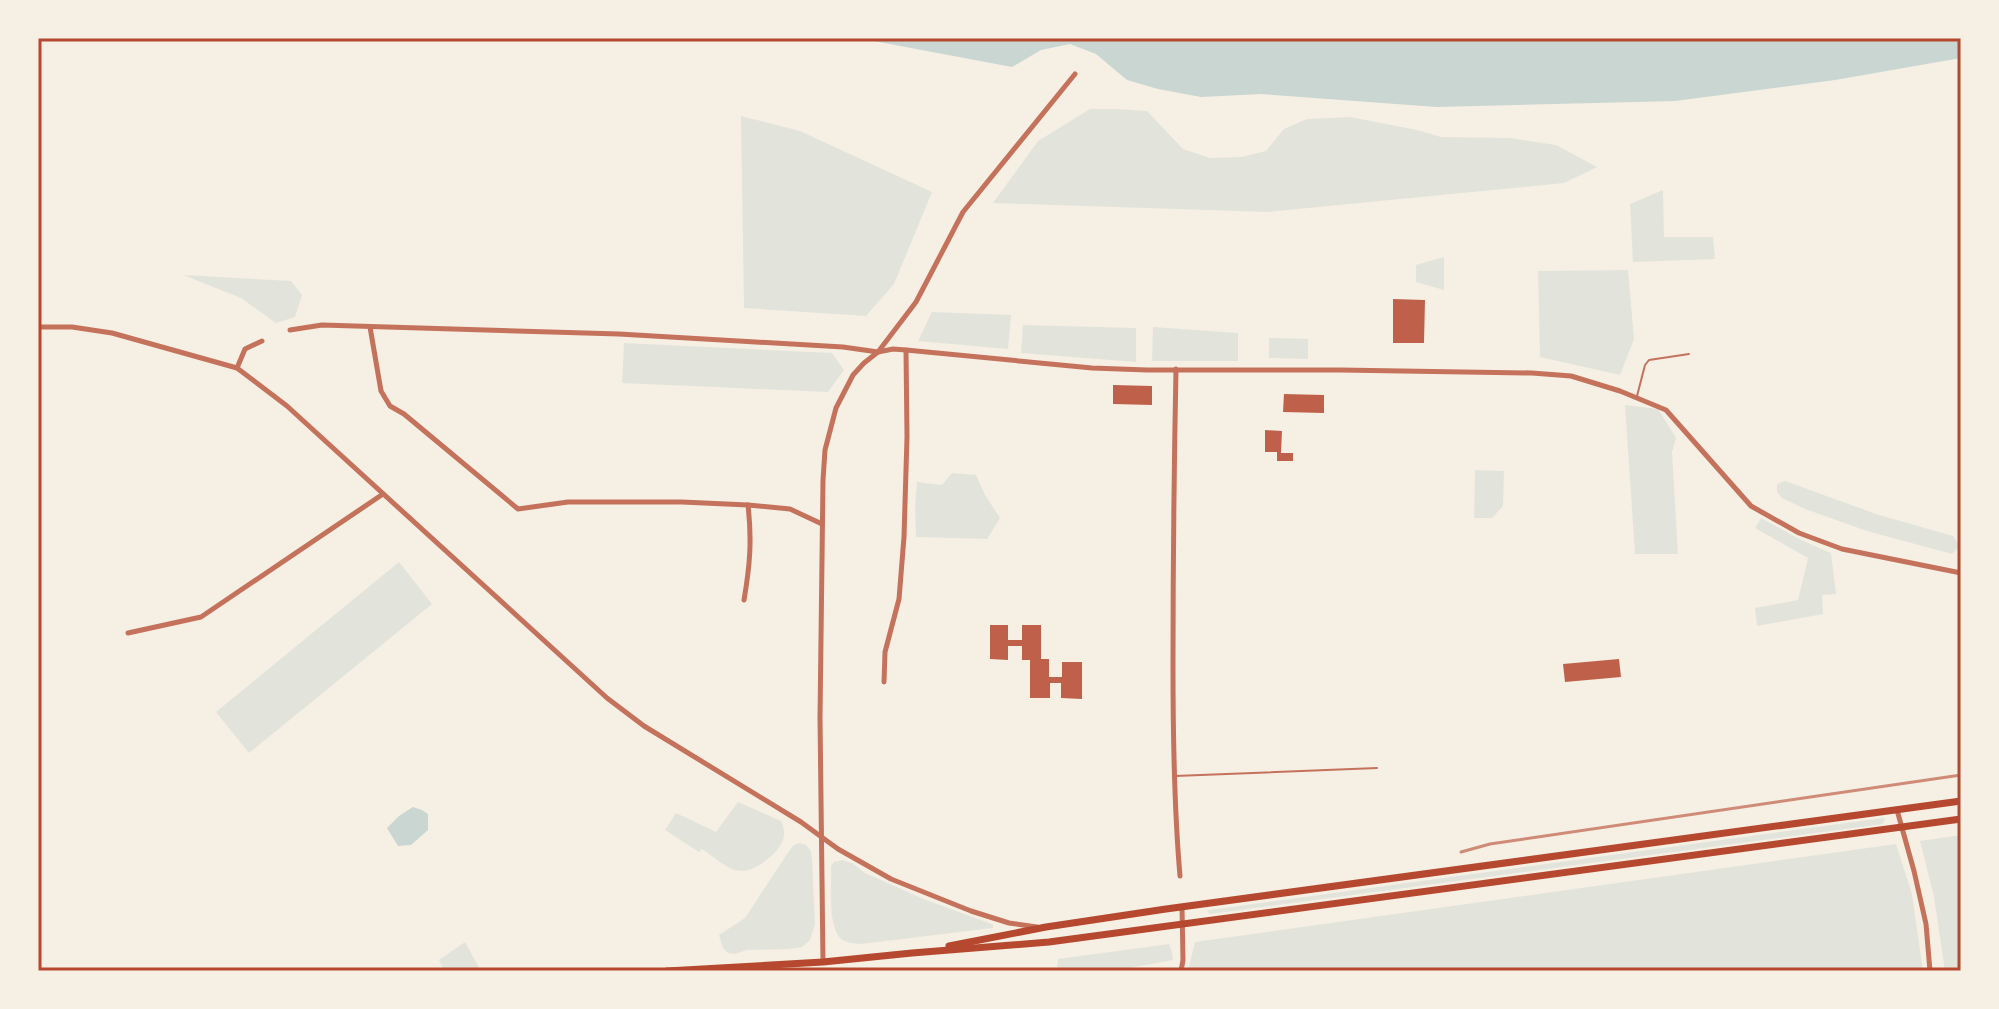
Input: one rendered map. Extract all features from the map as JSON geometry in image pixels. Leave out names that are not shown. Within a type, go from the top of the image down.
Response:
[{"type":"main road","points":[[912,953],[1046,927],[1182,907],[1961,801]]},
{"type":"main road","points":[[667,971],[823,962],[1049,942],[1961,819]]},
{"type":"main road","points":[[823,962],[824,971]]},
{"type":"street","points":[[823,962],[820,835],[823,524],[825,450],[836,408],[853,375],[878,352],[916,302],[963,212],[1075,74]]},
{"type":"street","points":[[290,330],[322,325],[619,334],[843,347],[878,352],[893,349],[1092,368],[1147,370],[1561,375],[1590,382],[1666,410],[1751,506],[1799,533],[1842,549],[1961,573]]},
{"type":"street","points":[[38,327],[72,327],[112,333],[237,368],[287,406],[607,698],[644,726],[718,770],[838,849],[891,879],[1009,923],[1046,927]]},
{"type":"street","points":[[370,327],[381,391],[390,406],[404,414],[518,509],[568,502],[748,505],[790,509],[823,524]]},
{"type":"street","points":[[237,368],[245,349],[262,341]]},
{"type":"street","points":[[884,682],[885,652],[899,599],[904,537],[906,350]]},
{"type":"street","points":[[1176,369],[1174,776],[1180,876]]},
{"type":"street","points":[[128,633],[201,617],[383,494]]},
{"type":"street","points":[[744,600],[751,563],[748,505]]},
{"type":"street","points":[[1897,810],[1926,924],[1930,971]]},
{"type":"street","points":[[1181,971],[1182,907]]},
{"type":"lane","points":[[1636,398],[1649,360],[1689,354]]},
{"type":"lane","points":[[1174,776],[1377,768]]},
{"type":"shaded area","points":[[858,38],[1961,38],[1961,58],[1835,80],[1675,101],[1437,107],[1261,94],[1201,97],[1127,80],[1096,54],[1070,44],[1041,50],[1012,67]]},
{"type":"shaded area","points":[[1090,109],[1147,111],[1183,149],[1210,158],[1241,157],[1266,151],[1284,129],[1307,119],[1350,117],[1441,137],[1509,138],[1556,145],[1597,167],[1564,183],[1268,212],[993,203],[1038,141]]},
{"type":"shaded area","points":[[741,116],[800,131],[932,192],[894,284],[866,316],[744,308]]},
{"type":"shaded area","points":[[1663,190],[1664,237],[1713,237],[1715,259],[1633,262],[1630,204]]},
{"type":"shaded area","points":[[1444,257],[1444,290],[1416,282],[1416,265]]},
{"type":"shaded area","points":[[1628,270],[1634,339],[1620,375],[1540,357],[1538,271]]},
{"type":"shaded area","points":[[183,275],[291,281],[302,295],[295,317],[276,323],[241,298]]},
{"type":"shaded area","points":[[932,312],[1011,315],[1008,349],[918,341]]},
{"type":"shaded area","points":[[1023,325],[1136,328],[1136,362],[1021,353]]},
{"type":"shaded area","points":[[1153,327],[1238,333],[1238,361],[1152,361]]},
{"type":"shaded area","points":[[1269,338],[1308,339],[1308,359],[1269,358]]},
{"type":"shaded area","points":[[624,343],[832,353],[844,370],[828,392],[622,383]]},
{"type":"shaded area","points":[[1625,405],[1658,409],[1676,438],[1672,452],[1678,554],[1635,554]]},
{"type":"shaded area","points":[[1475,470],[1504,471],[1503,506],[1492,518],[1474,518]]},
{"type":"shaded area","points":[[952,473],[976,475],[1000,518],[987,539],[916,537],[917,482],[942,485]]},
{"type":"shaded area","points":[[1785,481],[1879,515],[1953,536],[1958,548],[1952,554],[1867,531],[1805,509],[1782,498],[1777,492],[1777,484]]},
{"type":"shaded area","points":[[1761,518],[1831,553],[1836,594],[1822,595],[1823,614],[1757,626],[1755,608],[1798,600],[1808,558],[1755,528]]},
{"type":"shaded area","points":[[399,562],[432,604],[249,753],[216,712]]},
{"type":"shaded area","points":[[738,802],[781,821],[784,830],[783,840],[775,852],[749,870],[731,869],[702,849],[699,852],[665,830],[676,813],[716,832]]},
{"type":"shaded area","points":[[413,807],[428,814],[428,830],[411,845],[398,846],[387,828]]},
{"type":"shaded area","points":[[1883,818],[1883,824],[1210,914],[1207,911],[1209,910]]},
{"type":"shaded area","points":[[1961,835],[1961,971],[1945,971],[1934,897],[1920,841]]},
{"type":"shaded area","points":[[799,843],[811,851],[812,859],[815,924],[810,940],[802,947],[728,953],[719,935],[745,918],[787,854]]},
{"type":"shaded area","points":[[1896,844],[1912,894],[1923,971],[1188,971],[1195,942]]},
{"type":"shaded area","points":[[842,860],[926,900],[989,923],[993,928],[861,944],[843,940],[834,924],[831,894],[831,866]]},
{"type":"shaded area","points":[[465,942],[481,971],[444,971],[439,960]]},
{"type":"shaded area","points":[[1169,944],[1173,960],[1113,971],[1057,971],[1058,959]]},
{"type":"building","points":[[1393,299],[1425,300],[1424,343],[1393,343]]},
{"type":"building","points":[[1113,385],[1152,386],[1152,405],[1113,404]]},
{"type":"building","points":[[1284,394],[1324,395],[1324,413],[1283,412]]},
{"type":"building","points":[[1265,430],[1282,431],[1281,453],[1293,453],[1293,461],[1277,461],[1277,452],[1265,452]]},
{"type":"building","points":[[990,625],[1008,625],[1008,640],[1022,640],[1022,625],[1041,625],[1041,659],[1049,659],[1049,677],[1062,677],[1062,662],[1082,662],[1082,699],[1061,698],[1061,683],[1050,683],[1050,698],[1030,698],[1030,660],[1022,660],[1022,646],[1008,646],[1008,660],[990,659]]},
{"type":"building","points":[[1619,659],[1621,677],[1565,682],[1563,664]]},
{"type":"railway","points":[[1461,852],[1490,844],[1961,775]]}]
